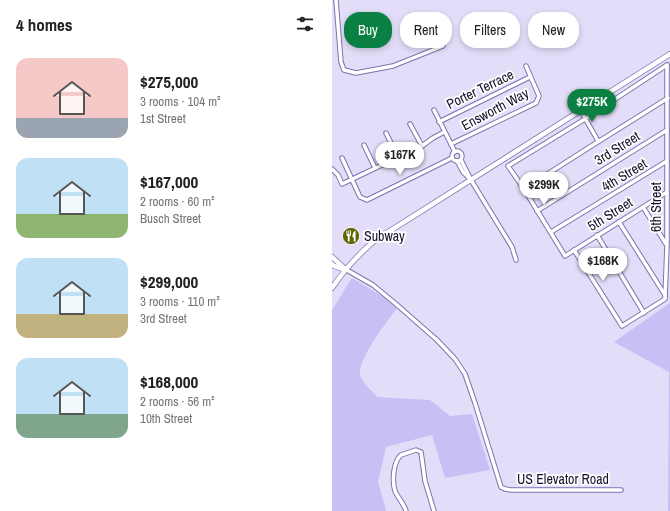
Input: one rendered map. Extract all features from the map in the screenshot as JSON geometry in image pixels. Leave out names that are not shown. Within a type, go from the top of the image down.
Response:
[{"type":"main road","points":[[332,288],[345,269],[374,241],[670,54]]},
{"type":"main road","points":[[332,257],[345,269]]},
{"type":"main road","points":[[332,264],[345,269]]},
{"type":"street","points":[[336,0],[344,70],[356,73],[393,66],[438,48]]},
{"type":"street","name":"6th Street","points":[[585,119],[667,65],[666,296]]},
{"type":"street","name":"Ensworth Way","points":[[451,144],[536,103],[539,96],[526,66]]},
{"type":"street","name":"Porter Terrace","points":[[439,122],[530,77]]},
{"type":"street","points":[[524,189],[668,98]]},
{"type":"street","points":[[434,110],[455,152]]},
{"type":"street","points":[[580,111],[598,141]]},
{"type":"street","points":[[551,232],[508,166],[585,119]]},
{"type":"street","points":[[410,124],[422,146]]},
{"type":"street","name":"3rd Street","points":[[537,211],[667,130]]},
{"type":"street","points":[[332,169],[338,175],[342,184],[422,146],[444,132]]},
{"type":"street","points":[[386,133],[398,157]]},
{"type":"street","points":[[364,145],[375,168]]},
{"type":"street","points":[[452,158],[452,154],[455,152]]},
{"type":"street","points":[[455,152],[460,152],[462,156],[459,160],[463,172],[471,180],[512,247],[516,260]]},
{"type":"street","points":[[342,158],[360,197],[368,200],[452,158],[459,160]]},
{"type":"street","name":"4th Street","points":[[551,232],[667,161]]},
{"type":"street","name":"5th Street","points":[[551,232],[565,256],[667,192]]},
{"type":"street","points":[[643,207],[667,245]]},
{"type":"street","points":[[574,250],[622,326],[644,313],[666,299],[666,296],[619,222]]},
{"type":"street","points":[[596,236],[644,313]]},
{"type":"street","name":"US Elevator Road","points":[[345,269],[373,285],[437,340],[455,359],[465,374],[501,487],[505,489],[622,490]]},
{"type":"street","points":[[406,511],[395,490],[394,477],[396,463],[401,455],[416,450],[420,452],[425,481],[434,511]]},
{"type":"shaded area","points":[[352,278],[399,306],[375,339],[363,360],[360,368],[360,375],[367,386],[377,397],[430,400],[450,416],[472,414],[490,470],[445,478],[432,435],[386,447],[378,482],[386,510],[385,511],[332,511],[332,310]]},
{"type":"shaded area","points":[[670,303],[670,511],[668,511],[669,372],[614,342]]},
{"type":"place","name":"Subway","points":[[351,236]]}]
